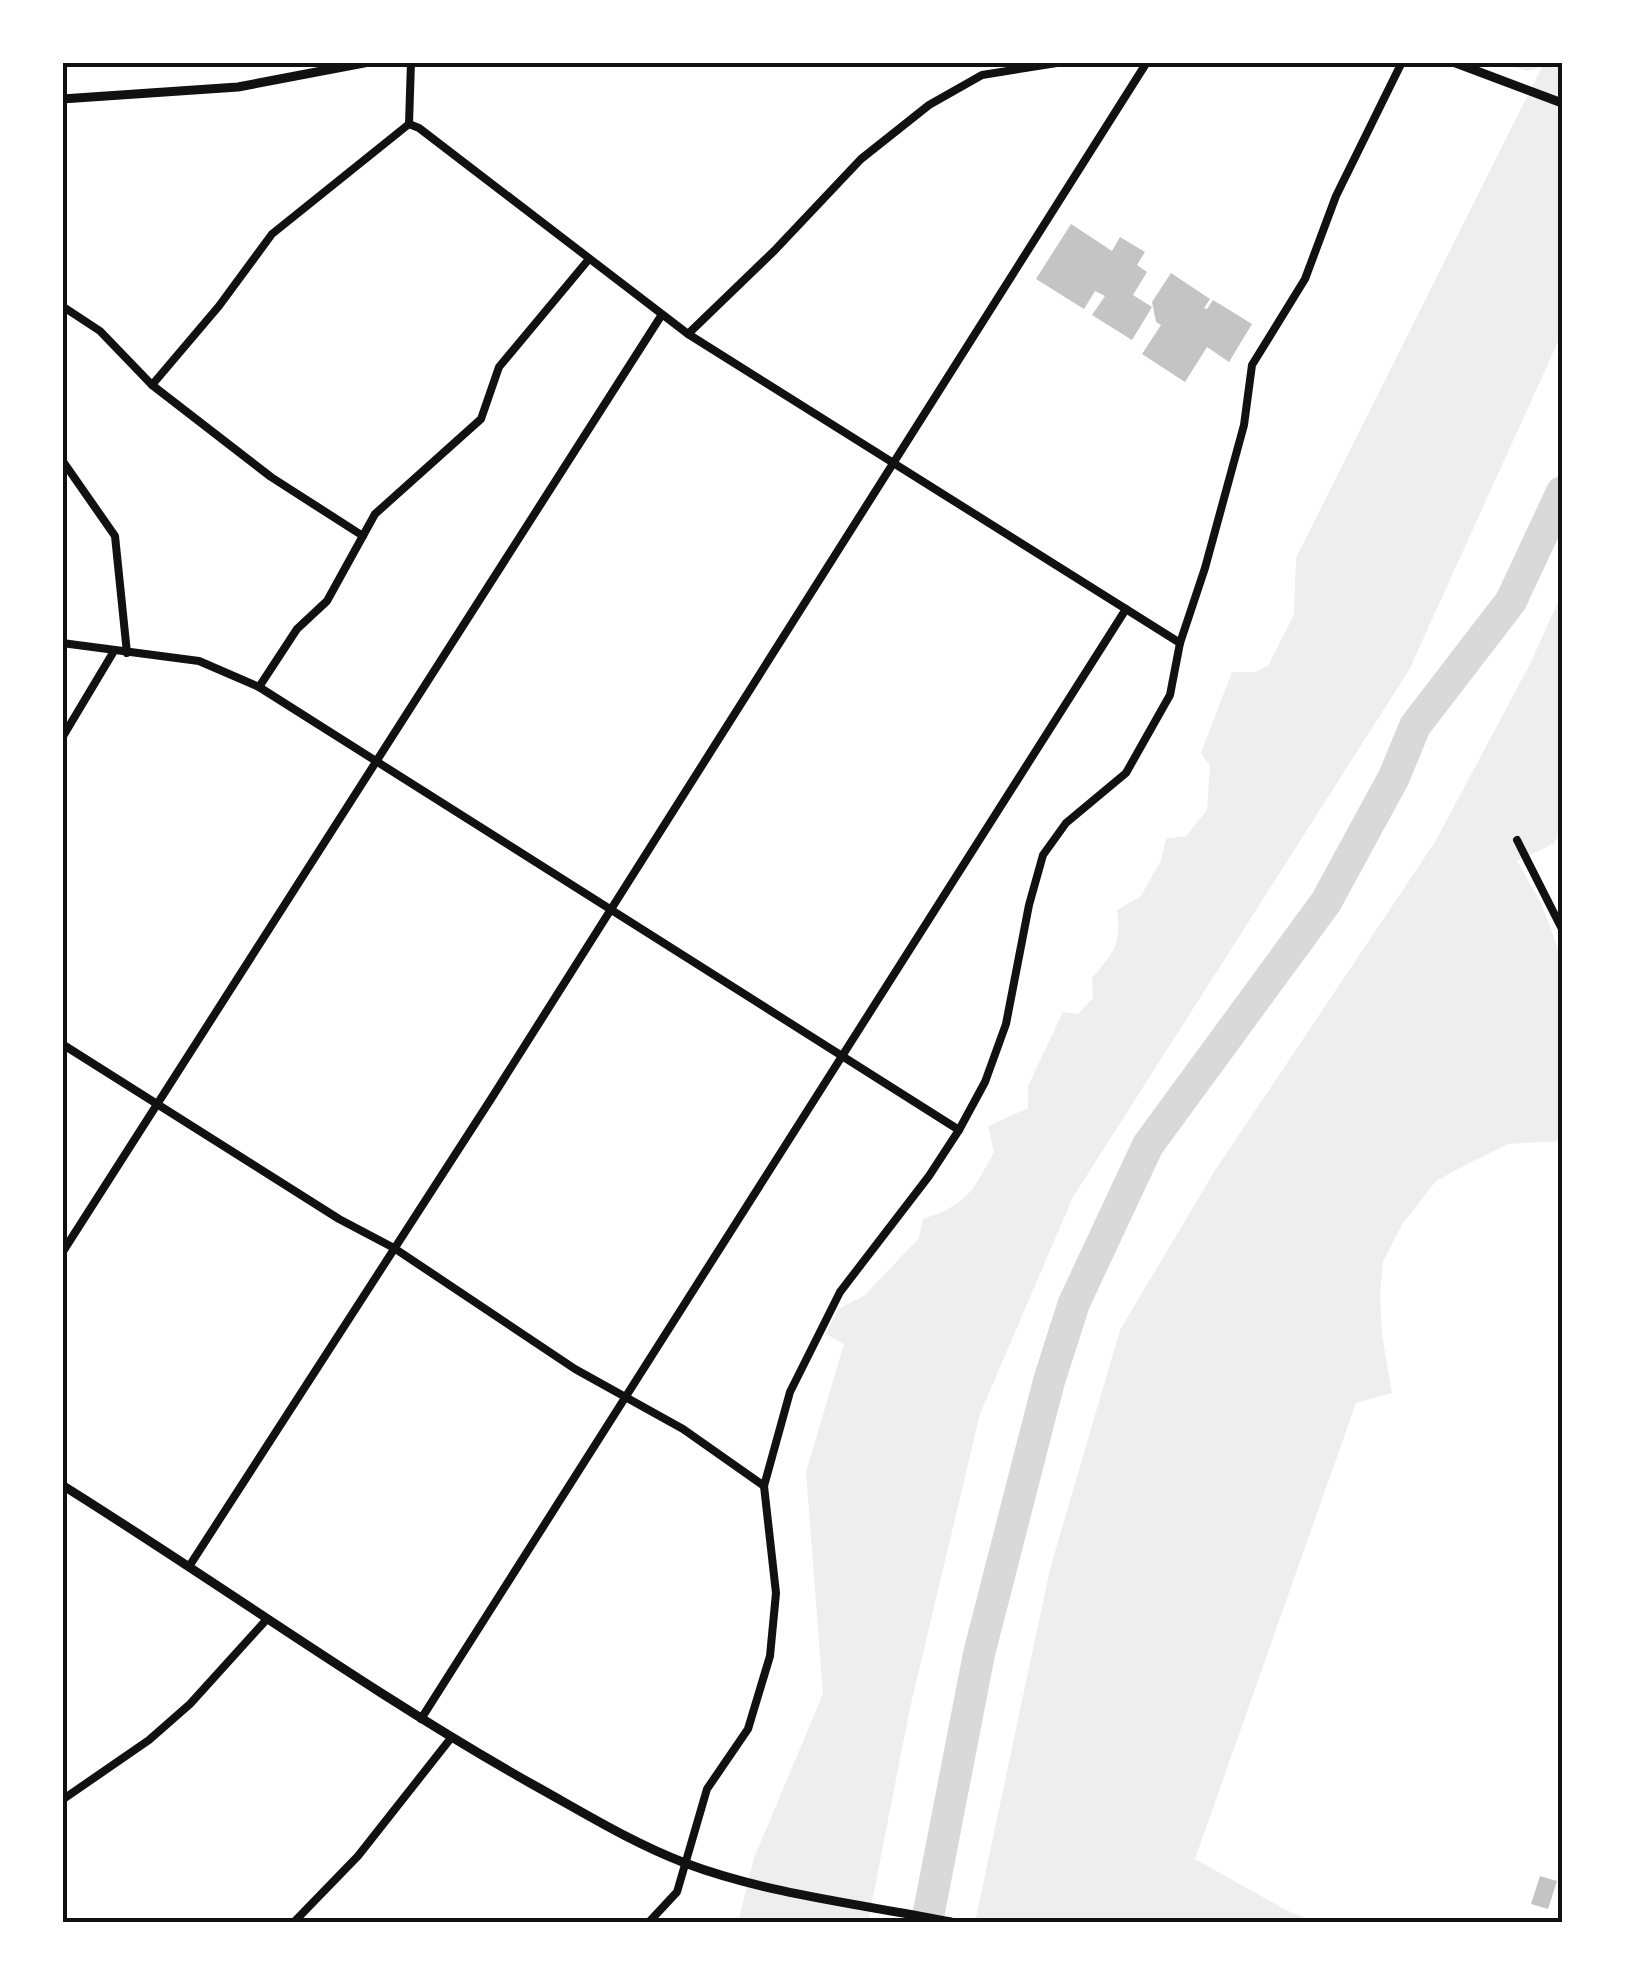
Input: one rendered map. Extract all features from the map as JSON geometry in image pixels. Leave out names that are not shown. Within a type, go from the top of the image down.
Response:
[{"type":"street","points":[[62,98],[238,87],[369,62]]},
{"type":"street","points":[[409,124],[410,62]]},
{"type":"street","points":[[688,334],[862,159],[930,105],[982,75],[1063,62]]},
{"type":"street","points":[[190,1565],[1147,62]]},
{"type":"street","points":[[649,1922],[676,1892],[708,1789],[748,1729],[770,1656],[776,1593],[764,1486],[790,1392],[840,1292],[929,1176],[985,1082],[1006,1024],[1043,855],[1066,823],[1126,773],[1170,694],[1180,643],[1244,425],[1252,366],[1305,279],[1336,196],[1402,62]]},
{"type":"street","points":[[1453,62],[1562,102]]},
{"type":"street","points":[[409,124],[482,174],[688,334],[1180,643]]},
{"type":"street","points":[[152,384],[219,306],[272,234],[409,124]]},
{"type":"street","points":[[259,687],[297,629],[327,601],[375,514],[482,420],[498,367],[589,260]]},
{"type":"street","points":[[62,306],[100,331],[152,384],[271,478],[363,536]]},
{"type":"street","points":[[62,1252],[662,316]]},
{"type":"street","points":[[62,460],[115,536],[127,652]]},
{"type":"street","points":[[420,1718],[1126,609]]},
{"type":"street","points":[[62,644],[199,661],[259,687],[959,1130]]},
{"type":"street","points":[[62,738],[114,651]]},
{"type":"street","points":[[1516,840],[1562,930]]},
{"type":"street","points":[[62,1044],[339,1219],[394,1248],[575,1369],[683,1429],[764,1486]]},
{"type":"street","points":[[62,1485],[451,1738],[627,1837],[686,1864],[758,1884],[952,1922]]},
{"type":"street","points":[[62,1800],[149,1740],[190,1704],[268,1619]]},
{"type":"street","points":[[294,1922],[358,1856],[451,1738]]},
{"type":"shaded area","points":[[1502,63],[1562,63],[1562,333],[1409,670],[1073,1197],[980,1414],[910,1708],[868,1922],[738,1922],[754,1858],[823,1694],[806,1472],[844,1344],[826,1334],[838,1309],[864,1296],[919,1238],[923,1219],[950,1208],[974,1187],[994,1152],[988,1126],[1028,1108],[1028,1086],[1063,1012],[1078,1014],[1093,998],[1092,978],[1117,940],[1117,910],[1141,896],[1161,860],[1166,839],[1186,836],[1207,810],[1210,766],[1201,753],[1232,672],[1255,672],[1268,666],[1294,615],[1296,558],[1542,67],[1527,71]]},
{"type":"shaded area","points":[[1562,594],[1562,832],[1553,844],[1517,861],[1541,903],[1562,959],[1562,1141],[1508,1144],[1436,1181],[1403,1223],[1383,1261],[1382,1335],[1392,1393],[1356,1403],[1195,1859],[1315,1922],[975,1922],[1050,1569],[1120,1330],[1214,1172],[1435,842],[1529,666]]},
{"type":"building","points":[[1071,224],[1112,251],[1120,237],[1145,252],[1137,265],[1147,272],[1133,295],[1152,307],[1132,340],[1092,315],[1105,296],[1095,291],[1084,309],[1036,279]]},
{"type":"building","points":[[1171,273],[1210,299],[1204,308],[1213,300],[1252,324],[1229,362],[1207,347],[1185,382],[1142,354],[1161,325],[1156,322],[1152,302]]},
{"type":"building","points":[[1540,1876],[1557,1881],[1548,1909],[1531,1904]]},
{"type":"waterway","points":[[927,1922],[979,1654],[1049,1381],[1074,1303],[1148,1145],[1326,902],[1394,777],[1415,726],[1511,601],[1562,492]]}]
